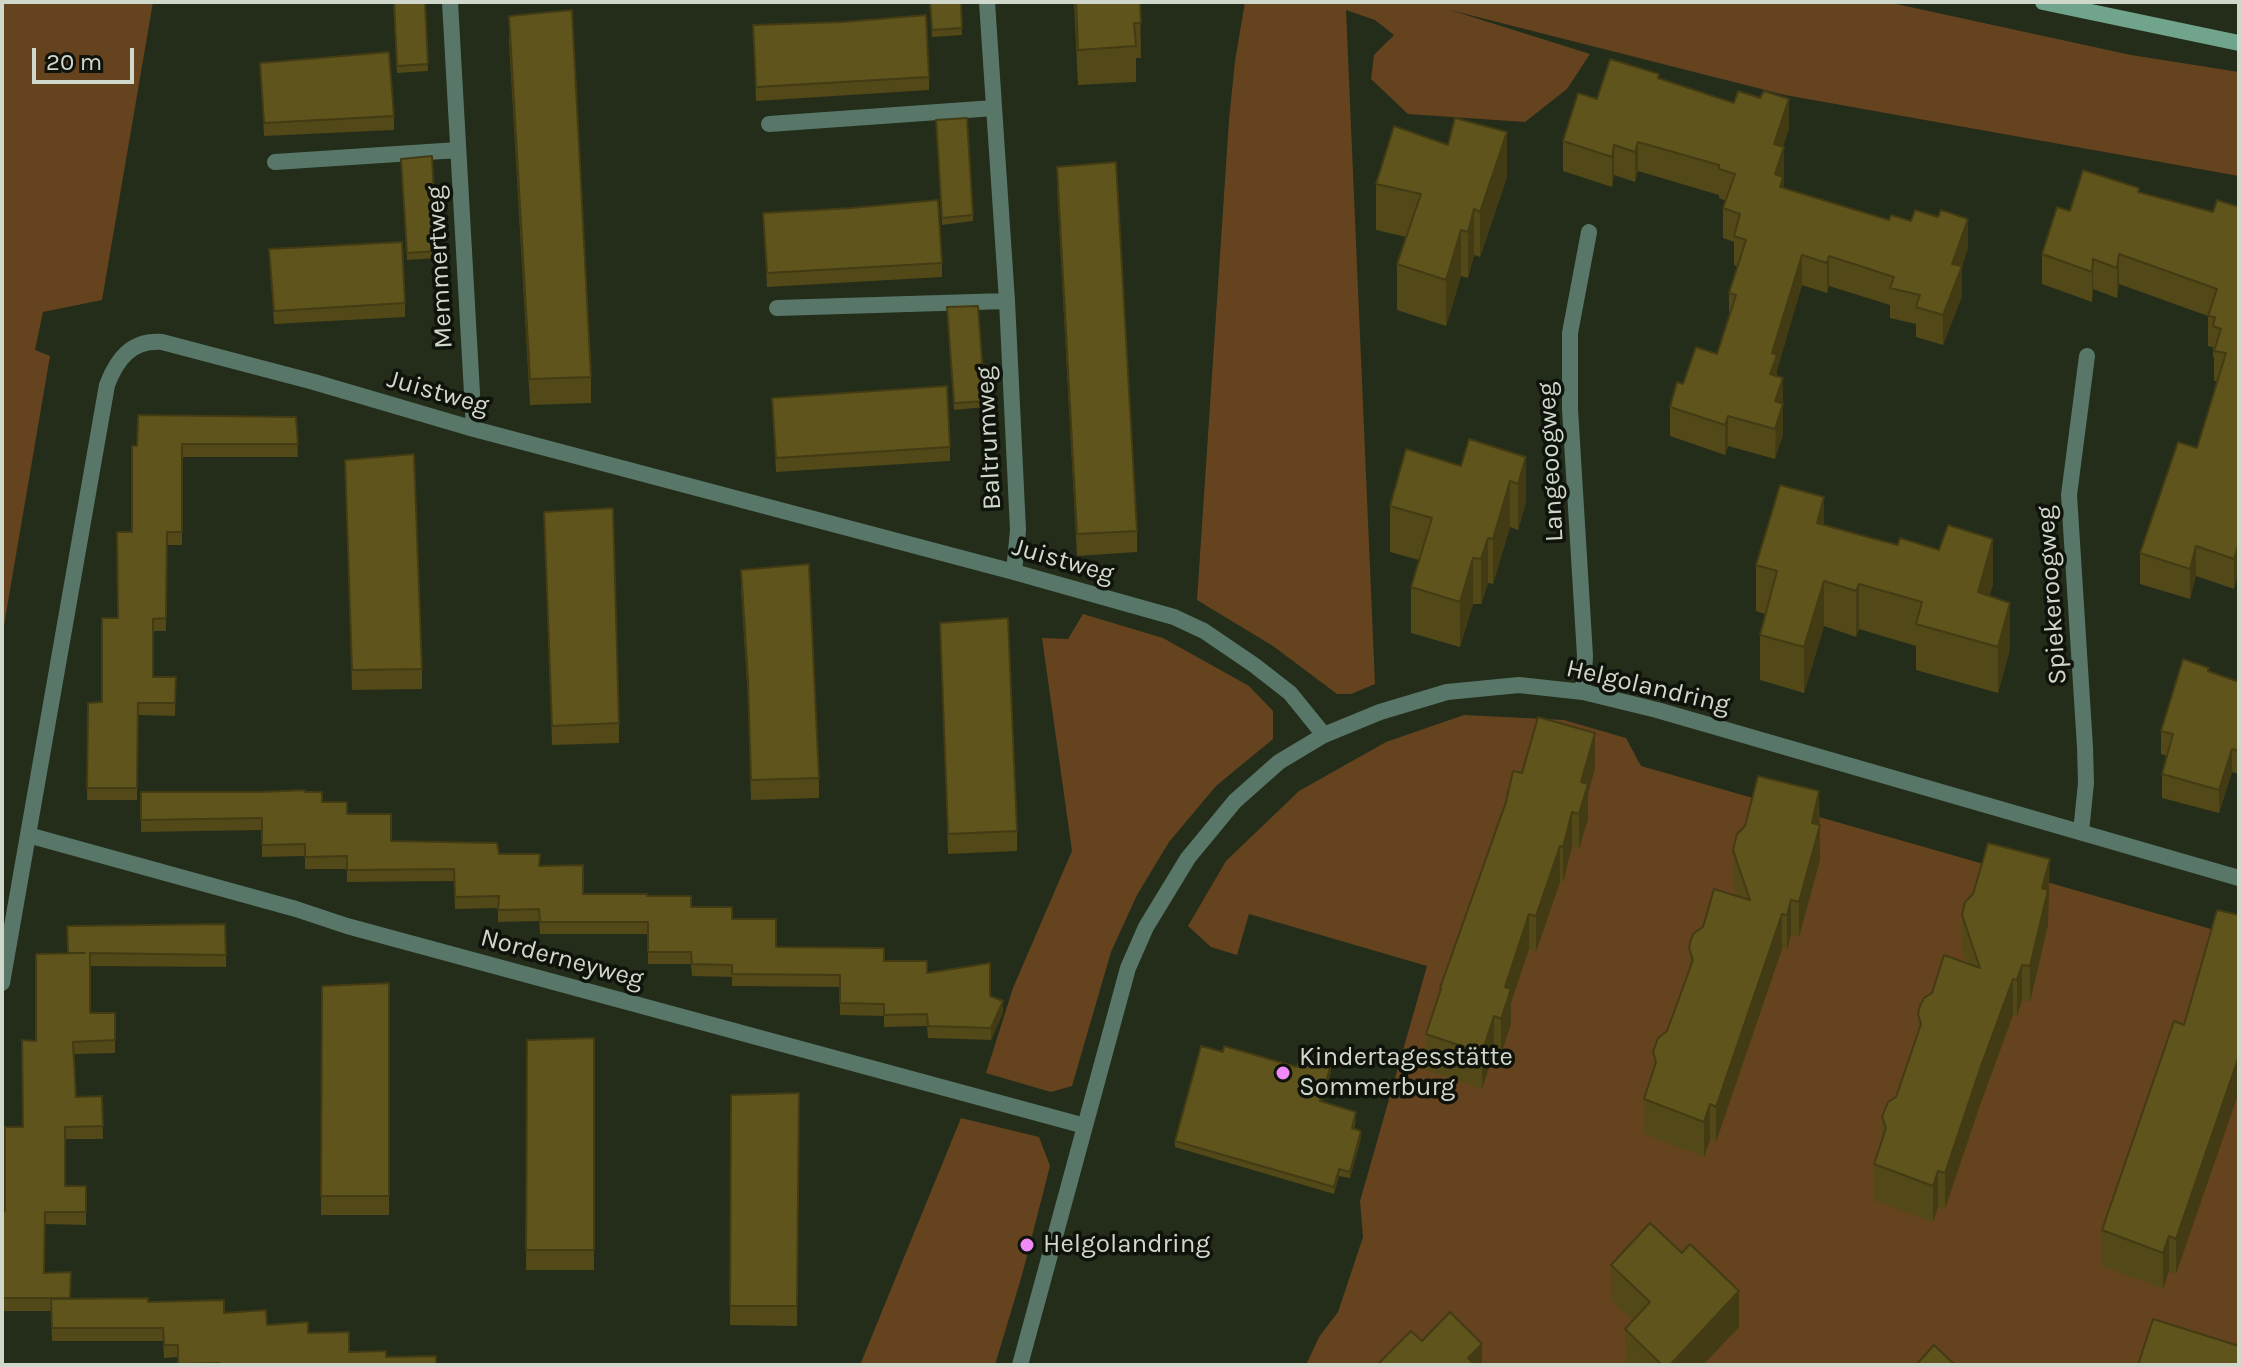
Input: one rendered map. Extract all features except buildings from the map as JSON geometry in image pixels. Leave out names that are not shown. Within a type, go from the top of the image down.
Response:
[{"type":"main road","points":[[2043,2],[2239,43]]},
{"type":"street","name":"Memmertweg","points":[[450,2],[474,429]]},
{"type":"street","name":"Baltrumweg","points":[[987,2],[1007,301],[1018,530],[1014,572]]},
{"type":"street","points":[[769,124],[994,108]]},
{"type":"street","name":"Memmertweg","points":[[275,162],[458,150]]},
{"type":"street","name":"Langeoogweg","points":[[1583,692],[1585,656],[1570,409],[1570,333],[1589,232]]},
{"type":"street","points":[[777,308],[1007,301]]},
{"type":"street","name":"Juistweg","points":[[2,983],[107,385],[116,362],[147,342],[162,342],[314,382],[474,429],[1174,617],[1204,631],[1290,693],[1324,735]]},
{"type":"street","name":"Spiekeroogweg","points":[[2081,832],[2086,783],[2085,747],[2069,495],[2087,356]]},
{"type":"street","name":"Helgolandring","points":[[1020,1365],[1128,968],[1146,927],[1188,858],[1235,801],[1279,762],[1324,735],[1380,712],[1447,692],[1519,685],[1583,692],[1752,737],[2239,878]]},
{"type":"street","name":"Norderneyweg","points":[[28,835],[362,930],[1085,1126]]},
{"type":"shaded area","points":[[2,2],[153,2],[102,300],[43,312],[35,350],[50,356],[2,637]]},
{"type":"shaded area","points":[[1245,2],[1887,2],[2131,55],[2239,72],[2239,176],[1785,95],[1450,10],[1590,54],[1567,89],[1525,122],[1408,114],[1371,79],[1374,55],[1394,35],[1375,20],[1346,10],[1375,684],[1351,694],[1337,694],[1273,646],[1197,600],[1229,120]]},
{"type":"shaded area","points":[[1083,614],[1163,638],[1249,686],[1273,711],[1273,739],[1216,786],[1169,842],[1137,895],[1111,952],[1072,1086],[1051,1092],[986,1073],[1013,988],[1072,851],[1042,638],[1068,639]]},
{"type":"shaded area","points":[[1464,715],[1564,720],[1626,738],[1641,766],[2239,937],[2239,1365],[1306,1365],[1319,1337],[1338,1312],[1363,1237],[1360,1201],[1427,966],[1249,914],[1237,955],[1211,947],[1188,926],[1226,861],[1299,791],[1386,742]]},
{"type":"shaded area","points":[[961,1118],[1039,1137],[1050,1166],[995,1365],[860,1365]]},
{"type":"place","name":"Kindertagesstätte Sommerburg","points":[[1283,1073]]},
{"type":"place","name":"Helgolandring","points":[[1027,1245]]}]
